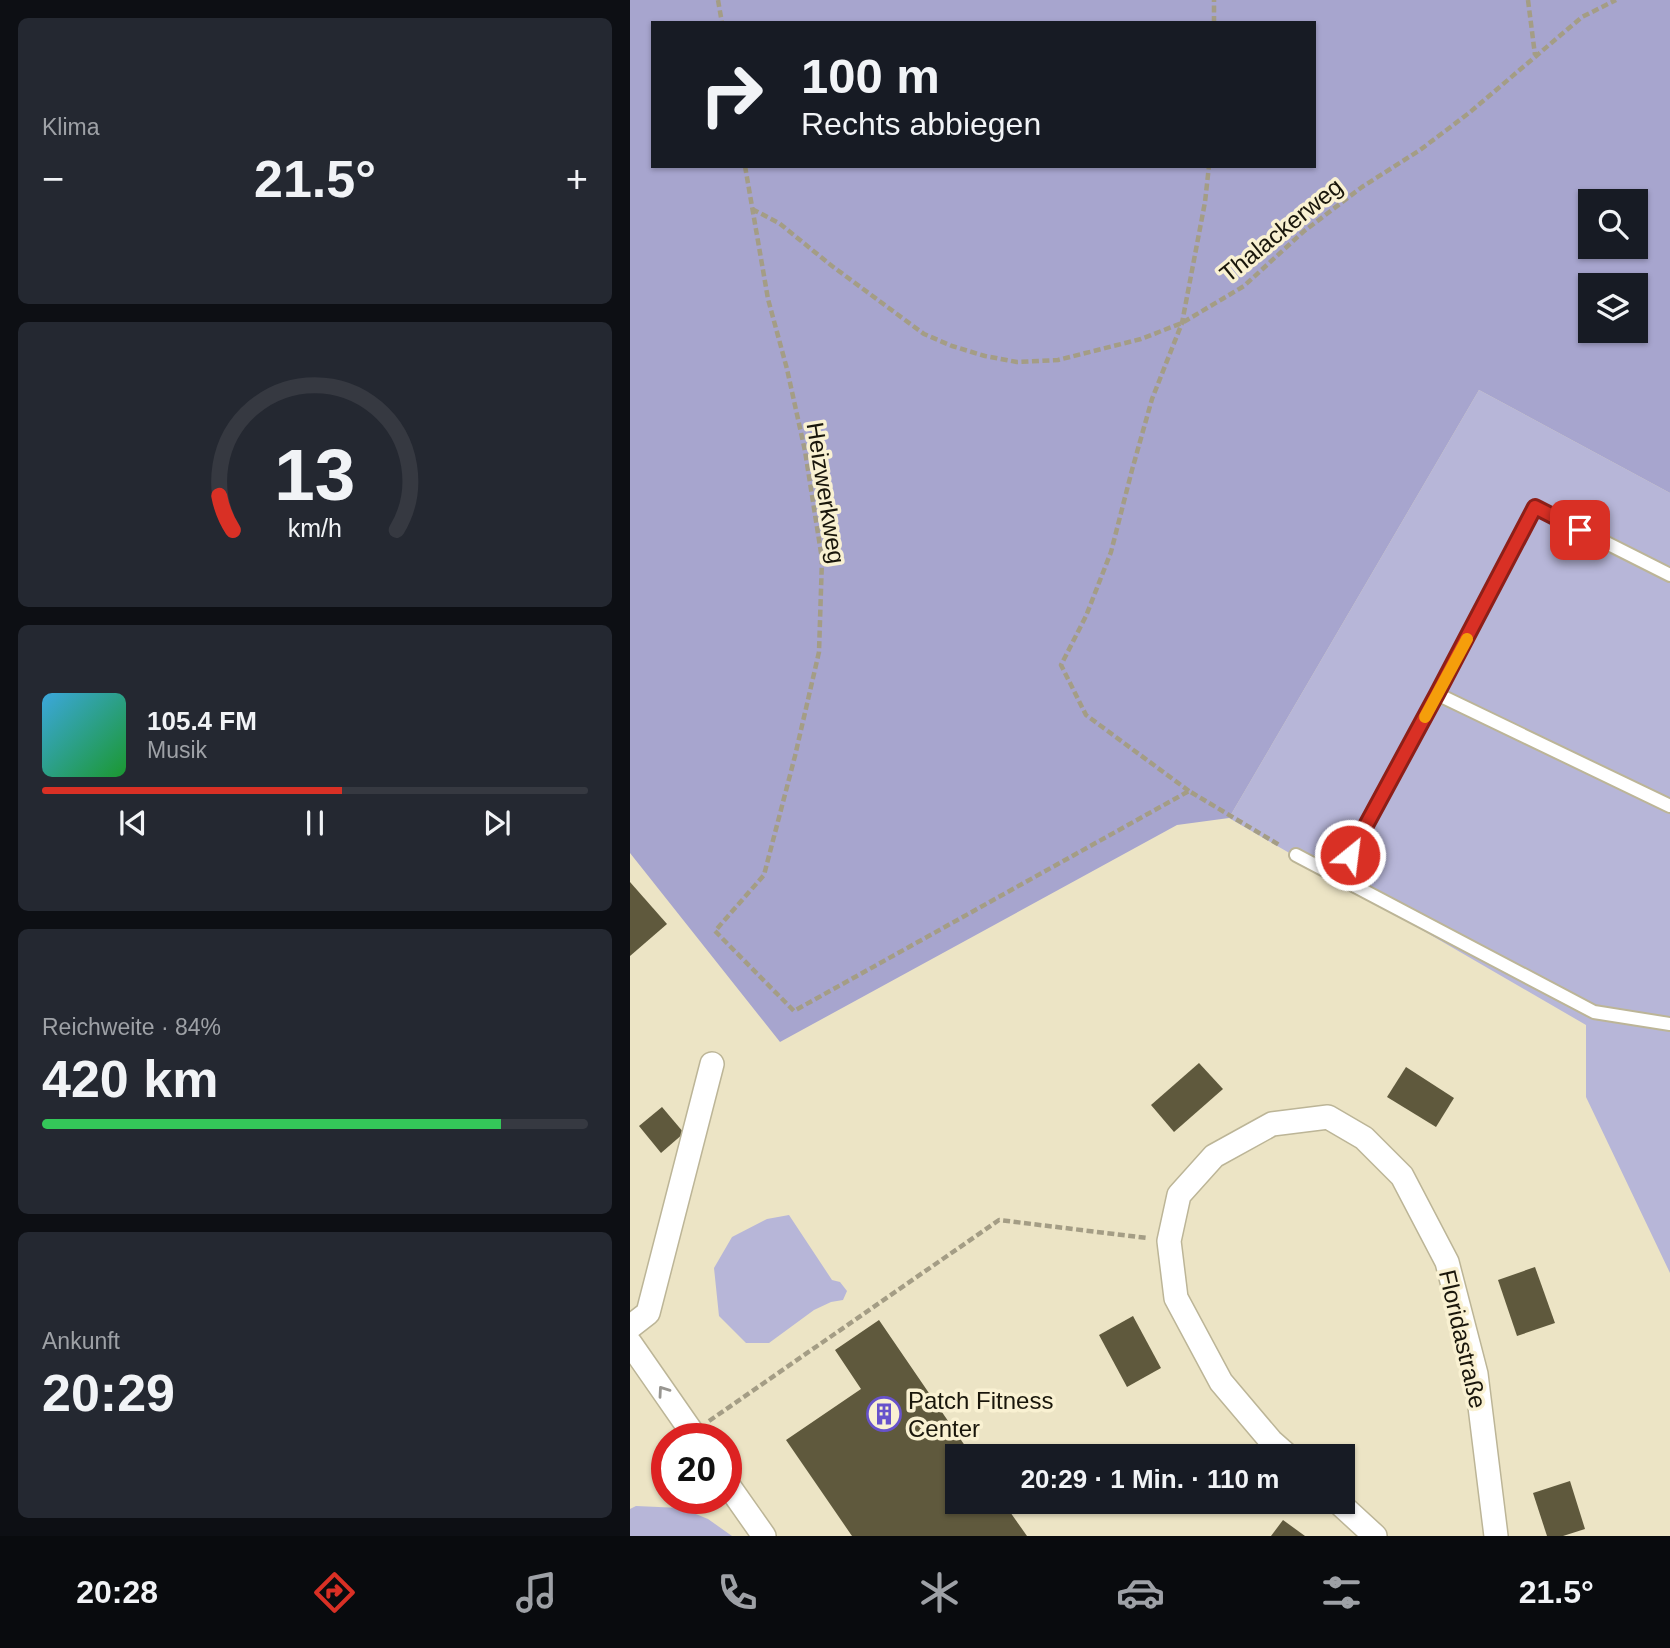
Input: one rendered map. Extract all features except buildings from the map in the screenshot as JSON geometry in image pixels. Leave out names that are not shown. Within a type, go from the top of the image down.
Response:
[{"type":"street","points":[[630,1328],[648,1313],[712,1064]]},
{"type":"street","name":"Floridastraße","points":[[1274,1444],[1221,1382],[1176,1298],[1169,1241],[1179,1195],[1214,1156],[1272,1124],[1328,1117],[1364,1138],[1402,1177],[1447,1262],[1476,1374],[1496,1536]]},
{"type":"street","points":[[630,1343],[686,1423]]},
{"type":"street","points":[[742,1505],[764,1536]]},
{"type":"street","points":[[1351,1514],[1376,1536]]},
{"type":"lane","points":[[1337,878],[1535,507],[1670,575]]},
{"type":"lane","points":[[1437,694],[1670,806]]},
{"type":"lane","points":[[1296,855],[1594,1012],[1670,1024]]},
{"type":"path","points":[[719,0],[722,21]]},
{"type":"path","points":[[1214,0],[1214,21]]},
{"type":"path","points":[[1528,0],[1535,56]]},
{"type":"path","name":"Thalackerweg","points":[[752,209],[779,223],[924,334],[985,356],[1017,362],[1058,360],[1141,339],[1182,323],[1244,286],[1303,232],[1362,187],[1420,150],[1469,113],[1582,17],[1616,0]]},
{"type":"path","name":"Heizwerkweg","points":[[745,168],[768,299],[805,451],[822,559],[818,652],[795,756],[764,875],[715,931],[794,1011],[1189,791]]},
{"type":"path","points":[[1209,168],[1182,323],[1152,399],[1111,552],[1086,616],[1061,665],[1086,715],[1189,791],[1296,855]]},
{"type":"path","points":[[711,1423],[999,1220],[1169,1241]]},
{"type":"shaded area","points":[[630,0],[1670,0],[1670,493],[1479,390],[1229,818],[1177,825],[780,1042],[630,853]]},
{"type":"shaded area","points":[[1479,390],[1670,493],[1670,1273],[1586,1097],[1586,1025],[1229,818]]},
{"type":"shaded area","points":[[789,1215],[832,1280],[840,1282],[847,1291],[843,1300],[814,1310],[769,1343],[746,1343],[719,1316],[714,1268],[732,1237],[767,1219]]},
{"type":"shaded area","points":[[636,1506],[651,1507],[651,1514],[696,1514],[732,1536],[630,1536],[630,1509]]},
{"type":"slow traffic","points":[[1425,717],[1467,639]]},
{"type":"place","name":"Patch Fitness Center","points":[[884,1414]]},
{"type":"route","points":[[1350,855],[1535,507],[1580,530]]}]
